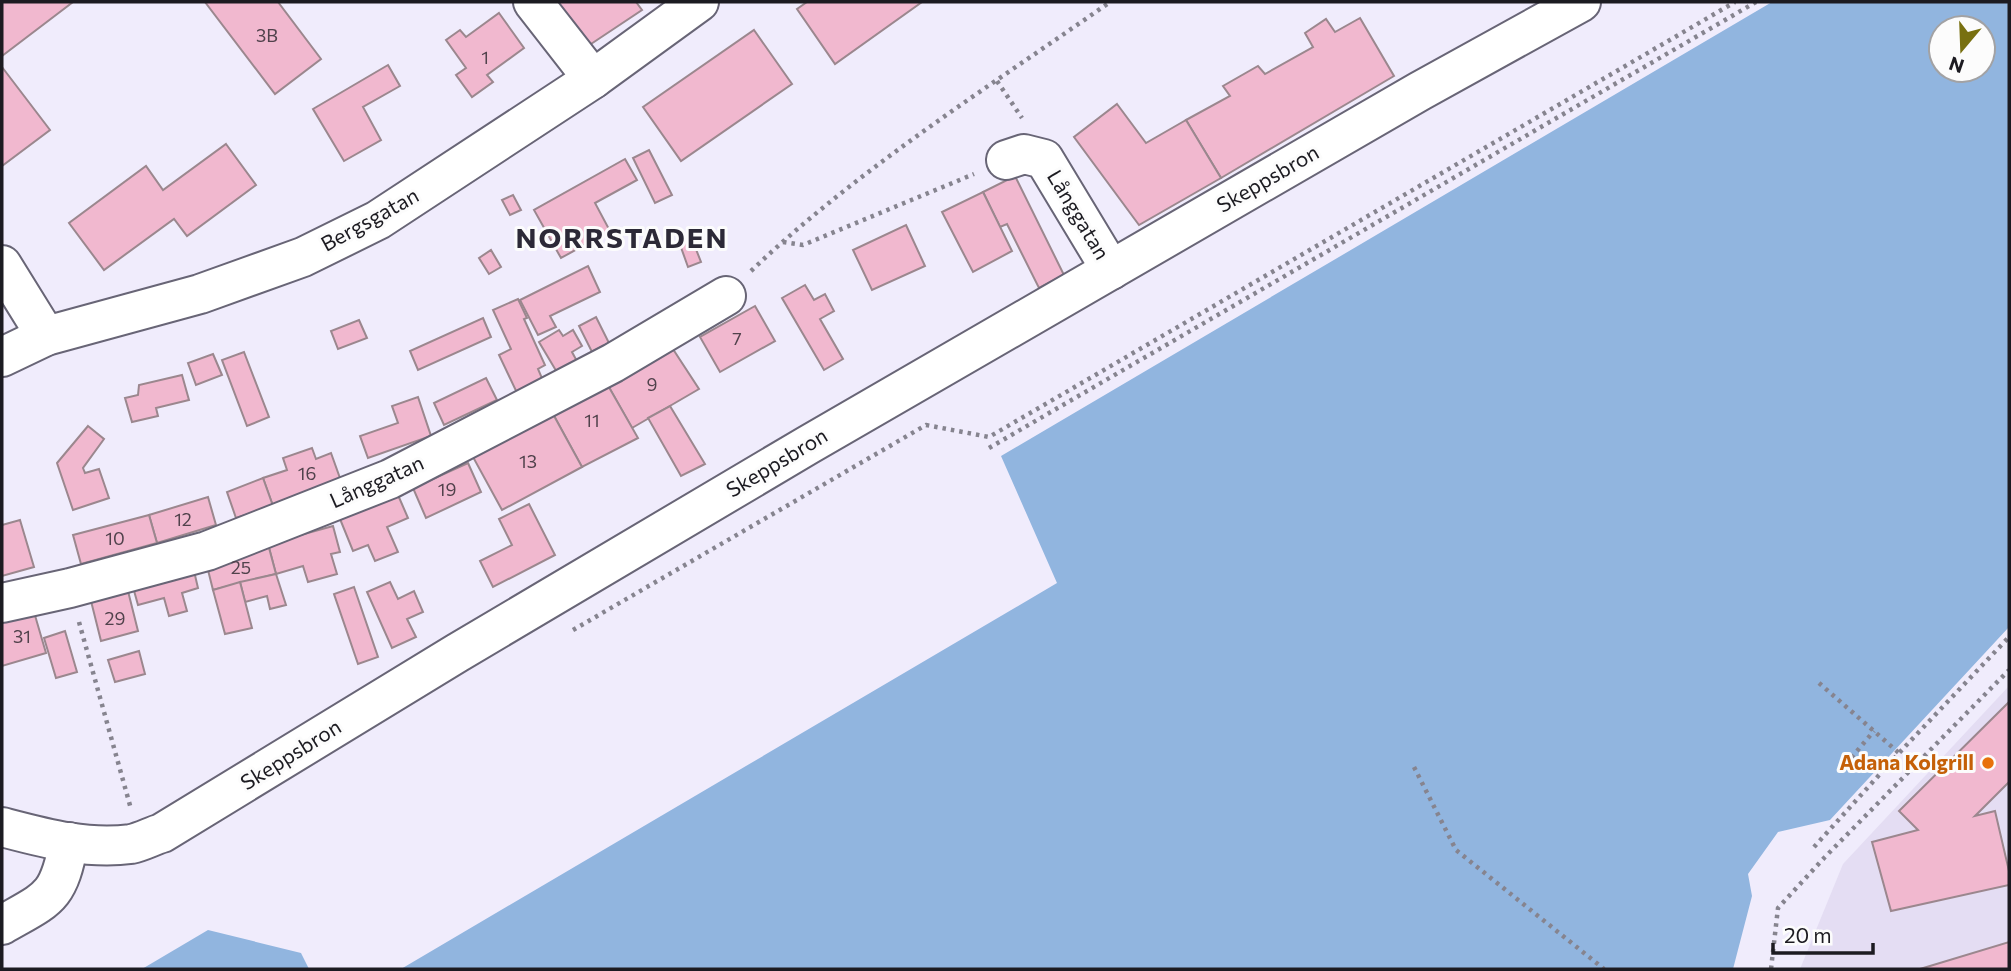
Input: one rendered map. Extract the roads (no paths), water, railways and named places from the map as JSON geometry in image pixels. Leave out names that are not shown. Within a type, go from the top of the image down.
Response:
[{"type":"street","points":[[533,2],[593,79]]},
{"type":"street","name":"Bergsgatan","points":[[2,357],[46,337],[200,294],[303,257],[378,220],[593,79],[699,2]]},
{"type":"street","name":"Skeppsbron","points":[[2,827],[49,839],[101,846],[134,844],[162,833],[515,618],[808,445],[1420,90],[1581,2]]},
{"type":"street","name":"Långgatan","points":[[1006,160],[1024,154],[1044,159],[1111,270]]},
{"type":"street","points":[[2,265],[46,337]]},
{"type":"street","name":"Långgatan","points":[[2,603],[70,588],[206,551],[390,479],[613,363],[726,296]]},
{"type":"street","points":[[2,925],[40,903],[54,891],[64,869],[69,842]]},
{"type":"water","points":[[1772,2],[2009,2],[2009,627],[1830,820],[1778,832],[1748,874],[1752,896],[1733,969],[401,969],[1057,583],[1001,456]]},
{"type":"water","points":[[208,930],[301,953],[309,969],[142,969]]},
{"type":"place","name":"Adana Kolgrill","points":[[1988,763]]},
{"type":"district","name":"NORRSTADEN","points":[[622,238]]}]
